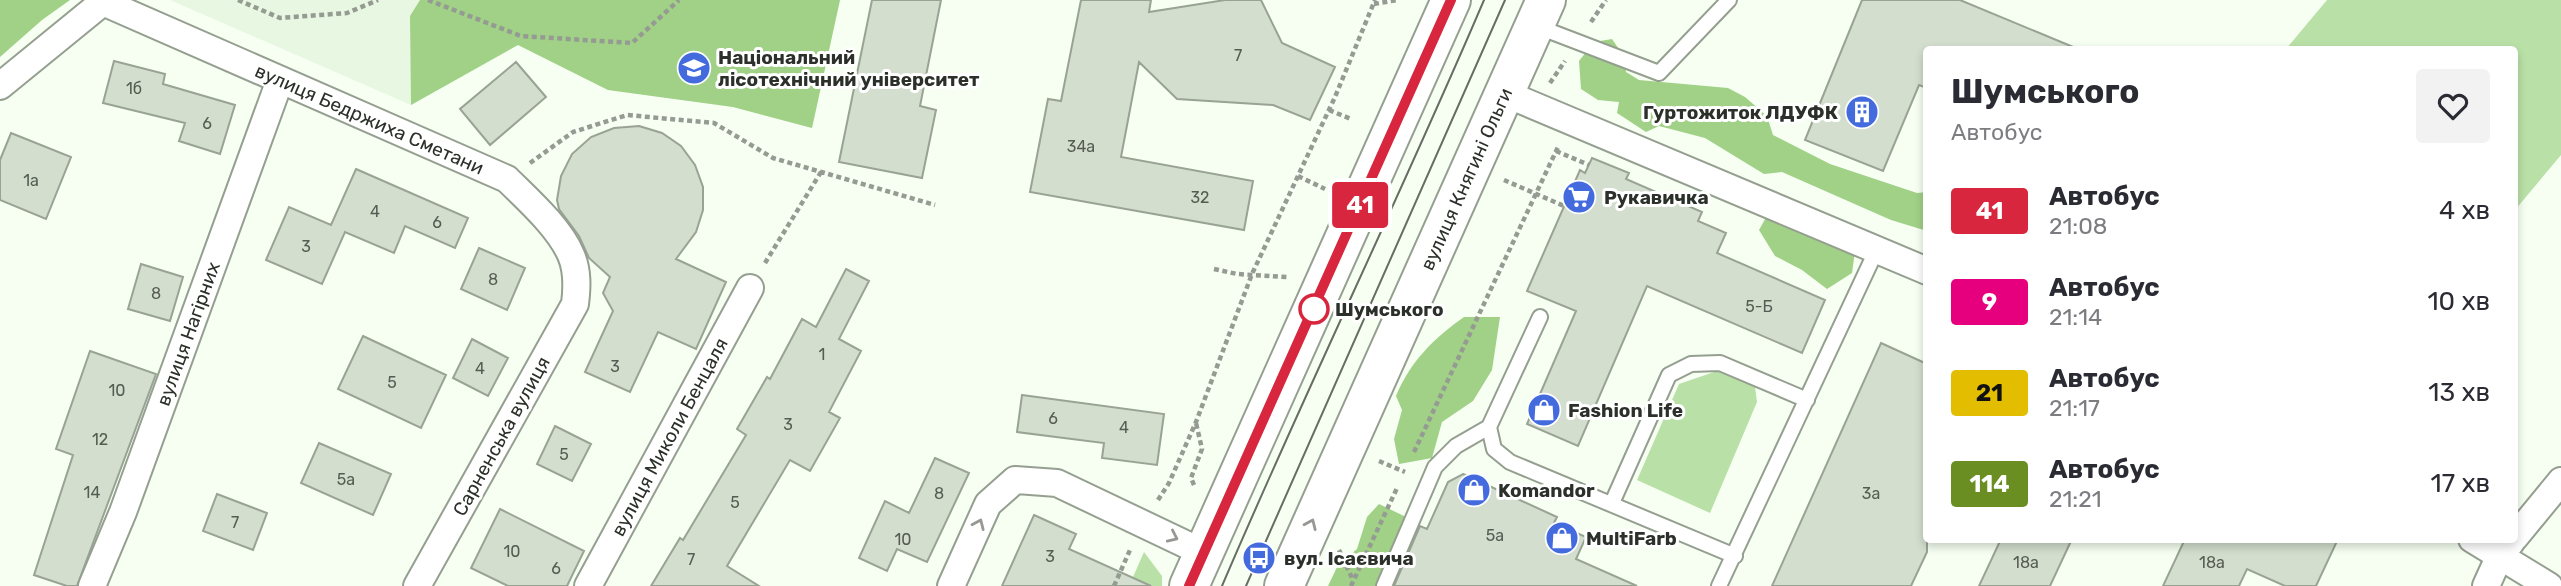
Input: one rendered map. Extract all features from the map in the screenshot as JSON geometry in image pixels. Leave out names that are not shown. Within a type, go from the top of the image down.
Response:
[{"type":"main road","points":[[1197,569],[1451,0]]},
{"type":"main road","name":"вулиця Княгині Ольги","points":[[1284,586],[1540,13]]},
{"type":"street","name":"вулиця Бедржиха Сметани","points":[[0,86],[103,2],[507,179],[565,245],[571,255],[577,283]]},
{"type":"street","name":"вулиця Нагірних","points":[[92,586],[124,512],[280,80]]},
{"type":"street","points":[[1504,93],[1923,269]]},
{"type":"street","name":"Сарненська вулиця","points":[[417,586],[575,304],[577,283]]},
{"type":"street","name":"вулиця Миколи Бенцаля","points":[[588,586],[750,288]]},
{"type":"street","points":[[951,586],[988,503],[1015,480],[1057,483],[1197,569]]},
{"type":"street","points":[[2518,534],[2561,481]]},
{"type":"street","points":[[2486,586],[2510,544],[2549,586]]},
{"type":"lane","points":[[1540,13],[1618,59],[1659,73],[1729,0]]},
{"type":"lane","points":[[1719,586],[1877,249]]},
{"type":"lane","points":[[1384,586],[1435,467],[1456,446],[1489,427],[1540,317]]},
{"type":"lane","points":[[1612,503],[1669,375],[1691,363],[1720,363],[1807,400]]},
{"type":"lane","points":[[1489,427],[1494,449],[1510,462],[1735,556]]},
{"type":"path","points":[[239,0],[280,18],[347,13],[377,0]]},
{"type":"path","points":[[428,0],[521,36],[632,43],[679,0]]},
{"type":"path","points":[[1152,510],[1169,483],[1196,422],[1252,274],[1329,110],[1374,2],[1397,0]]},
{"type":"path","points":[[1329,110],[1351,119]]},
{"type":"path","points":[[507,179],[573,132],[627,115],[714,123],[773,158],[935,205]]},
{"type":"path","points":[[1352,583],[1559,144]]},
{"type":"path","points":[[1556,150],[1589,165]]},
{"type":"path","points":[[750,288],[821,172]]},
{"type":"path","points":[[1298,176],[1325,189]]},
{"type":"path","points":[[1507,182],[1564,206]]},
{"type":"path","points":[[1214,269],[1287,277]]},
{"type":"path","points":[[1196,422],[1202,449],[1191,478],[1196,493]]},
{"type":"path","points":[[1379,461],[1405,472]]},
{"type":"path","points":[[1114,586],[1135,540]]},
{"type":"path","points":[[1339,549],[1352,583]]},
{"type":"shaded area","name":"Національний лісотехнічний університет","points":[[170,0],[840,0],[812,128],[733,107],[608,90],[518,45],[411,105]]},
{"type":"green space","points":[[0,0],[70,0],[42,20],[0,57]]},
{"type":"green space","name":"Національний лісотехнічний університет","points":[[420,0],[840,0],[812,128],[733,107],[608,90],[518,45],[411,105],[410,16]]},
{"type":"green space","points":[[2327,0],[2561,0],[2561,155],[2518,206],[2518,46],[2289,46]]},
{"type":"green space","points":[[1612,39],[1625,58],[1626,72],[1639,80],[1728,88],[1745,97],[1767,116],[1773,135],[1830,164],[1917,193],[1923,192],[1923,230],[1891,220],[1782,172],[1764,174],[1705,138],[1659,126],[1646,132],[1617,113],[1619,102],[1598,100],[1581,89],[1579,61],[1594,42]]},
{"type":"green space","points":[[1774,203],[1856,244],[1852,273],[1827,289],[1802,270],[1775,256],[1759,230]]},
{"type":"green space","points":[[1464,317],[1500,317],[1492,370],[1473,401],[1442,422],[1432,458],[1399,464],[1394,439],[1402,410],[1396,396],[1408,372],[1424,352]]},
{"type":"green space","points":[[1717,371],[1755,387],[1757,402],[1710,513],[1637,480],[1679,384]]},
{"type":"green space","points":[[1379,504],[1404,516],[1404,531],[1382,586],[1328,586],[1338,565],[1357,549],[1367,517]]},
{"type":"green space","points":[[1144,552],[1162,576],[1162,586],[1129,586]]},
{"type":"building","points":[[872,0],[941,0],[920,106],[936,110],[922,178],[839,162]]},
{"type":"building","points":[[1081,0],[1151,0],[1149,12],[1225,0],[1261,0],[1282,43],[1335,67],[1310,120],[1273,105],[1177,99],[1139,62],[1121,157],[1253,181],[1244,230],[1030,192],[1048,99],[1061,101]]},
{"type":"building","name":"Гуртожиток ЛДУФК","points":[[1862,0],[1960,0],[2071,46],[1923,46],[1923,86],[1919,85],[1883,171],[1805,140]]},
{"type":"building","points":[[114,61],[165,74],[163,84],[235,105],[220,154],[179,141],[185,123],[103,103]]},
{"type":"building","points":[[516,62],[546,97],[490,145],[460,109]]},
{"type":"building","points":[[639,126],[662,133],[681,146],[695,165],[703,187],[703,210],[696,232],[676,259],[726,282],[696,349],[658,332],[630,392],[585,372],[613,311],[603,293],[610,277],[589,258],[579,236],[559,209],[557,200],[561,176],[572,154],[591,137],[614,128]]},
{"type":"building","points":[[11,133],[71,157],[46,219],[0,200],[0,160]]},
{"type":"building","points":[[1592,158],[1629,173],[1626,179],[1702,212],[1698,221],[1726,233],[1717,253],[1825,300],[1802,353],[1647,286],[1578,446],[1527,424],[1576,311],[1527,291],[1580,170],[1585,173]]},
{"type":"building","points":[[356,169],[468,218],[455,248],[405,226],[394,253],[345,232],[322,284],[266,260],[289,207],[331,225]]},
{"type":"building","points":[[479,248],[525,268],[507,310],[461,289]]},
{"type":"building","points":[[141,264],[183,277],[170,321],[128,309]]},
{"type":"building","points":[[846,269],[869,281],[839,339],[861,351],[829,412],[840,418],[810,471],[790,460],[727,566],[759,586],[651,586],[680,538],[683,540],[746,435],[737,429],[767,377],[770,379],[802,319],[816,327]]},
{"type":"building","points":[[363,336],[446,375],[421,428],[338,389]]},
{"type":"building","points":[[472,339],[508,358],[488,396],[453,378]]},
{"type":"building","points":[[1881,343],[1923,362],[1923,543],[1927,543],[1927,552],[1911,586],[1772,586]]},
{"type":"building","points":[[90,351],[156,374],[77,586],[67,586],[34,575],[73,455],[56,449]]},
{"type":"building","points":[[1022,395],[1164,414],[1157,465],[1102,458],[1104,443],[1017,432]]},
{"type":"building","points":[[555,426],[591,444],[572,481],[537,464]]},
{"type":"building","points":[[319,443],[391,474],[373,515],[301,483]]},
{"type":"building","points":[[935,458],[969,473],[927,562],[897,549],[887,571],[859,558],[885,501],[909,513]]},
{"type":"building","points":[[1463,474],[1557,517],[1554,523],[1586,537],[1576,559],[1637,586],[1394,586],[1420,526],[1427,529],[1448,482]]},
{"type":"building","points":[[217,494],[267,513],[253,550],[203,531]]},
{"type":"building","points":[[500,509],[584,551],[567,586],[508,586],[471,568]]},
{"type":"building","points":[[1034,515],[1076,534],[1069,549],[1151,586],[1002,586]]},
{"type":"building","points":[[1999,543],[2070,543],[2050,586],[1979,586]]},
{"type":"building","points":[[2183,543],[2336,543],[2316,586],[2285,586],[2247,569],[2239,586],[2163,586]]},
{"type":"tram line","points":[[1222,586],[1484,0]]},
{"type":"tram line","points":[[1246,586],[1505,0]]},
{"type":"bus line","name":"41","points":[[1189,586],[1451,0]]},
{"type":"place","name":"Національний лісотехнічний університет","points":[[694,68]]},
{"type":"place","name":"Гуртожиток ЛДУФК","points":[[1862,112]]},
{"type":"place","name":"Рукавичка","points":[[1579,197]]},
{"type":"place","name":"Шумського","points":[[1314,309]]},
{"type":"place","name":"Fashion Life","points":[[1544,410]]},
{"type":"place","name":"Komandor","points":[[1474,490]]},
{"type":"place","name":"MultiFarb","points":[[1562,538]]},
{"type":"place","name":"вул. Ісаєвича","points":[[1259,558]]}]
